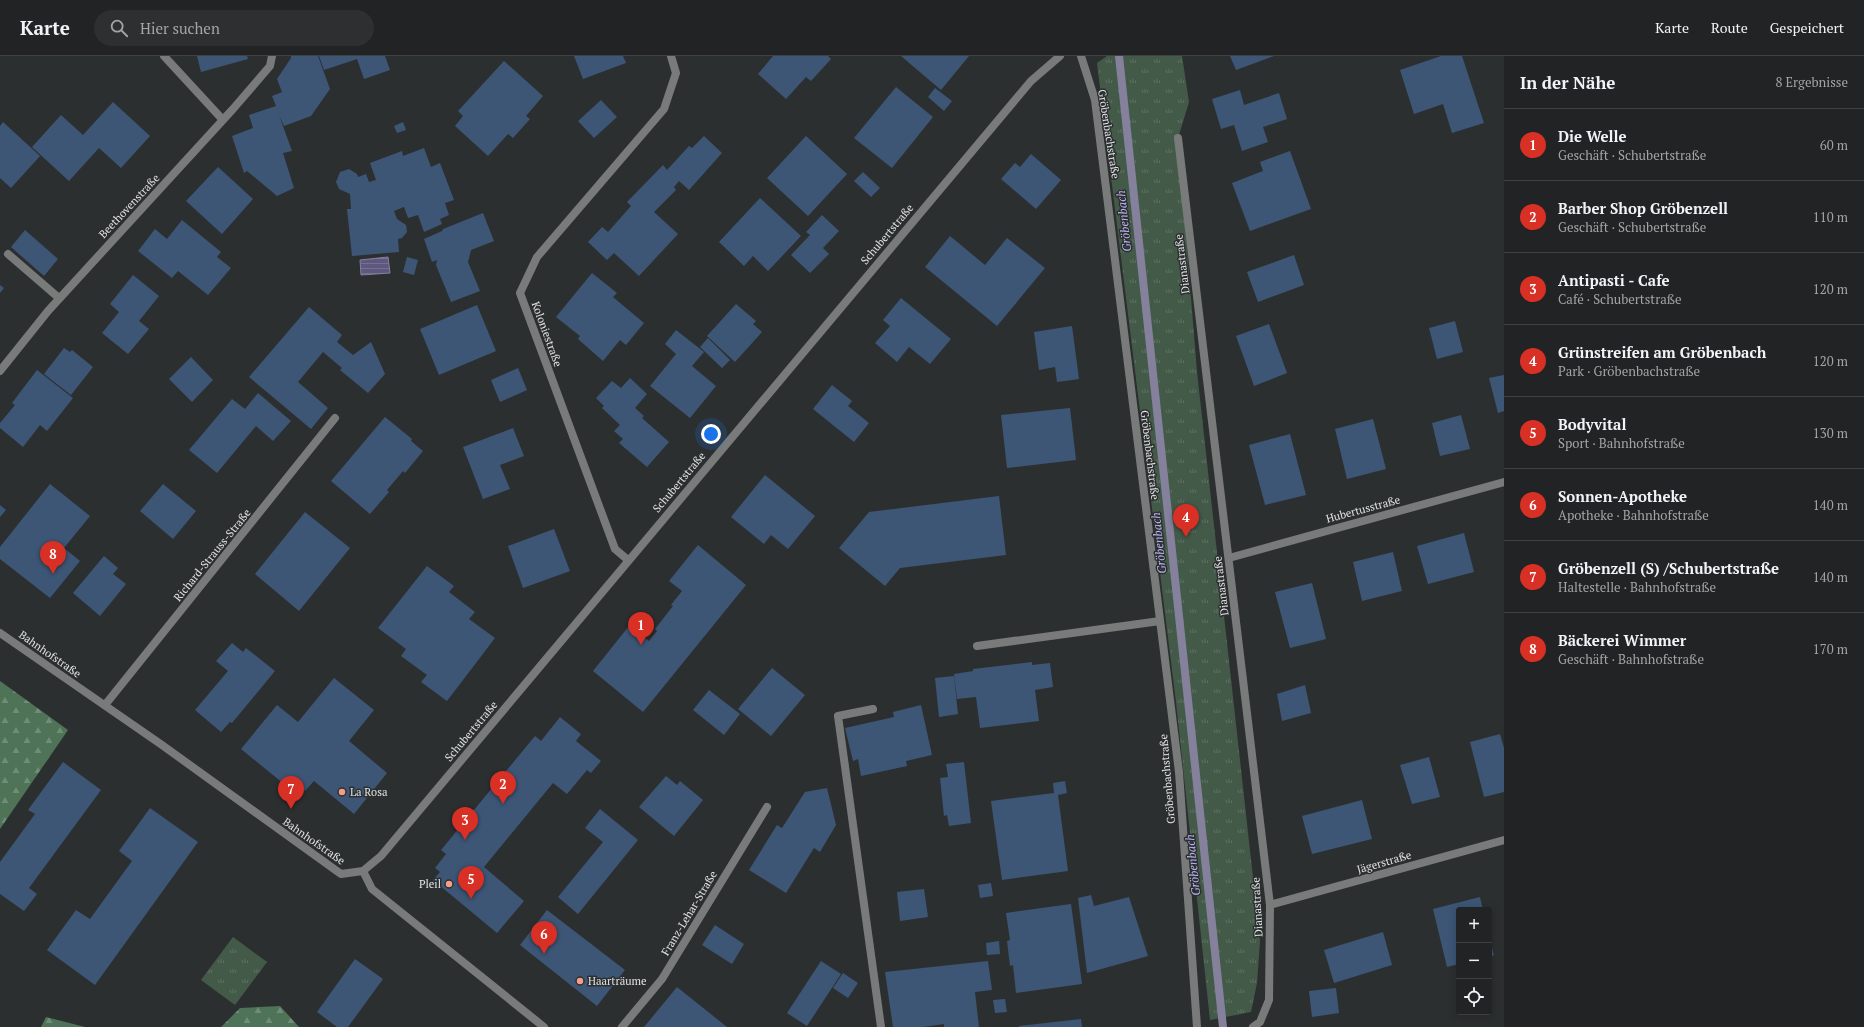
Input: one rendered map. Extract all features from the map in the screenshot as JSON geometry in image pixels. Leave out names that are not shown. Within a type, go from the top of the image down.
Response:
[{"type":"street","points":[[164,56],[223,120]]},
{"type":"street","name":"Beethovenstraße","points":[[0,371],[59,298],[223,120],[270,66],[272,56]]},
{"type":"street","name":"Koloniestraße","points":[[628,560],[614,549],[520,293],[537,256],[664,109],[676,73],[671,56]]},
{"type":"street","name":"Schubertstraße","points":[[363,871],[381,856],[1031,80],[1060,56]]},
{"type":"street","name":"Gröbenbachstraße","points":[[1081,56],[1095,100],[1179,772],[1197,1027]]},
{"type":"street","name":"Dianastraße","points":[[1178,138],[1270,906],[1269,1000],[1260,1022],[1253,1027]]},
{"type":"street","points":[[8,254],[59,298]]},
{"type":"street","name":"Richard-Strauss-Straße","points":[[105,705],[335,418]]},
{"type":"street","name":"Hubertusstraße","points":[[1229,558],[1504,482]]},
{"type":"street","points":[[978,646],[1160,621]]},
{"type":"street","name":"Bahnhofstraße","points":[[0,633],[105,705],[340,874],[363,871]]},
{"type":"street","points":[[873,709],[838,716],[881,1027]]},
{"type":"street","name":"Franz-Lehar-Straße","points":[[622,1027],[662,979],[767,806]]},
{"type":"street","name":"Jägerstraße","points":[[1270,906],[1504,840]]},
{"type":"street","points":[[363,871],[372,888],[544,1027]]},
{"type":"green space","points":[[1107,56],[1182,56],[1189,102],[1178,138],[1197,372],[1260,941],[1257,983],[1251,1012],[1210,1020],[1176,702],[1097,63]]},
{"type":"green space","points":[[0,681],[68,730],[0,829]]},
{"type":"green space","points":[[233,937],[267,962],[235,1005],[201,980]]},
{"type":"green space","points":[[280,1006],[299,1027],[221,1027],[240,1008]]},
{"type":"green space","points":[[46,1017],[85,1027],[41,1027]]},
{"type":"shaded area","points":[[388,257],[390,273],[361,275],[360,260]]},
{"type":"building","points":[[197,56],[247,56],[248,59],[201,72]]},
{"type":"building","points":[[291,56],[318,56],[330,89],[311,116],[284,126],[279,115],[292,151],[283,153],[294,188],[277,196],[247,171],[244,173],[232,136],[253,128],[249,115],[276,106],[272,96],[282,92],[277,79]]},
{"type":"building","points":[[319,56],[385,56],[390,70],[364,79],[357,59],[324,70]]},
{"type":"building","points":[[574,56],[623,56],[626,63],[583,79]]},
{"type":"building","points":[[773,56],[828,56],[831,59],[811,81],[806,77],[786,99],[758,74]]},
{"type":"building","points":[[901,56],[969,56],[941,90]]},
{"type":"building","points":[[1230,56],[1274,56],[1236,70]]},
{"type":"building","points":[[1441,56],[1462,56],[1484,123],[1452,133],[1443,104],[1414,114],[1400,70]]},
{"type":"building","points":[[504,61],[543,96],[526,116],[530,119],[513,138],[508,134],[488,156],[455,126],[463,116],[458,111]]},
{"type":"building","points":[[896,87],[933,117],[892,168],[854,138]]},
{"type":"building","points":[[935,88],[952,101],[944,111],[928,97]]},
{"type":"building","points":[[1240,90],[1244,105],[1279,93],[1287,119],[1263,127],[1268,142],[1242,151],[1234,125],[1221,129],[1212,99]]},
{"type":"building","points":[[601,100],[617,117],[594,138],[578,121]]},
{"type":"building","points":[[113,102],[150,136],[121,168],[99,148],[69,181],[32,147],[61,115],[83,135]]},
{"type":"building","points":[[3,122],[40,156],[11,188],[0,178],[0,126]]},
{"type":"building","points":[[403,122],[406,130],[397,133],[394,126]]},
{"type":"building","points":[[704,136],[722,153],[689,190],[679,181],[674,187],[676,190],[654,212],[678,234],[639,276],[614,253],[607,260],[588,242],[602,227],[608,232],[631,206],[627,202],[663,165],[667,170],[689,146],[692,148]]},
{"type":"building","points":[[806,136],[847,174],[808,216],[767,178]]},
{"type":"building","points":[[424,148],[431,167],[440,163],[454,200],[445,203],[449,215],[440,219],[442,224],[424,232],[418,215],[408,218],[404,207],[394,211],[397,219],[406,225],[407,232],[402,238],[398,239],[399,252],[352,256],[347,209],[351,209],[350,194],[339,189],[336,182],[340,172],[349,169],[357,174],[358,177],[366,174],[369,182],[376,180],[370,163],[402,151],[403,156]]},
{"type":"building","points":[[1290,151],[1311,209],[1250,231],[1232,183],[1263,171],[1260,162]]},
{"type":"building","points":[[1031,154],[1061,180],[1036,209],[1001,179],[1015,163],[1020,167]]},
{"type":"building","points":[[218,167],[253,199],[222,234],[186,201]]},
{"type":"building","points":[[863,172],[880,188],[871,197],[854,181]]},
{"type":"building","points":[[760,198],[801,236],[768,271],[753,256],[744,266],[719,242]]},
{"type":"building","points":[[483,213],[494,241],[471,250],[468,262],[480,291],[451,302],[436,265],[437,260],[432,262],[424,239],[442,231],[443,229]]},
{"type":"building","points":[[822,215],[839,231],[823,248],[829,254],[810,273],[791,255],[810,235],[806,232]]},
{"type":"building","points":[[182,220],[221,252],[217,257],[231,268],[208,295],[178,271],[172,278],[138,251],[155,229],[167,239]]},
{"type":"building","points":[[25,230],[58,259],[44,276],[11,247]]},
{"type":"building","points":[[950,236],[985,265],[1007,238],[1045,268],[997,326],[925,267]]},
{"type":"building","points":[[1294,255],[1304,285],[1258,302],[1247,272]]},
{"type":"building","points":[[407,257],[418,260],[414,275],[403,272]]},
{"type":"building","points":[[592,273],[617,293],[613,297],[644,323],[626,345],[620,340],[603,361],[578,339],[580,336],[556,317]]},
{"type":"building","points":[[133,275],[159,296],[139,321],[149,329],[128,354],[102,333],[119,312],[110,304]]},
{"type":"building","points":[[0,285],[4,288],[0,293]]},
{"type":"building","points":[[901,298],[951,339],[930,364],[909,347],[897,362],[875,343],[890,326],[883,320]]},
{"type":"building","points":[[736,304],[756,321],[753,324],[762,332],[735,362],[707,336]]},
{"type":"building","points":[[477,305],[496,351],[439,375],[420,329]]},
{"type":"building","points":[[309,307],[342,335],[337,342],[353,355],[371,342],[385,374],[368,393],[340,370],[342,368],[323,352],[298,382],[328,408],[311,429],[249,377]]},
{"type":"building","points":[[1455,321],[1463,352],[1437,359],[1429,328]]},
{"type":"building","points":[[1269,324],[1287,373],[1254,386],[1236,336]]},
{"type":"building","points":[[1072,326],[1079,379],[1057,382],[1055,367],[1039,370],[1034,332]]},
{"type":"building","points":[[676,330],[704,352],[692,366],[716,386],[690,418],[650,386],[676,354],[665,344]]},
{"type":"building","points":[[708,338],[730,360],[722,368],[700,347]]},
{"type":"building","points":[[64,348],[70,352],[72,350],[93,367],[71,395],[44,374]]},
{"type":"building","points":[[191,357],[213,380],[192,402],[169,379]]},
{"type":"building","points":[[518,368],[527,390],[500,402],[491,380]]},
{"type":"building","points":[[37,370],[73,398],[47,431],[40,425],[23,447],[0,428],[0,423],[15,405],[12,403]]},
{"type":"building","points":[[1504,375],[1504,411],[1498,413],[1489,378]]},
{"type":"building","points":[[630,378],[647,394],[635,408],[644,416],[642,418],[669,442],[647,467],[619,443],[623,439],[614,431],[620,425],[602,408],[604,406],[596,398],[612,381],[621,388]]},
{"type":"building","points":[[832,385],[852,401],[848,406],[869,423],[854,442],[813,409]]},
{"type":"building","points":[[258,393],[291,421],[273,441],[256,426],[217,473],[189,450],[232,399],[245,409]]},
{"type":"building","points":[[1070,408],[1076,460],[1007,468],[1001,415]]},
{"type":"building","points":[[1461,415],[1470,449],[1440,456],[1432,423]]},
{"type":"building","points":[[385,417],[412,439],[411,441],[423,451],[405,473],[403,471],[387,490],[389,492],[370,514],[331,481]]},
{"type":"building","points":[[1373,419],[1386,469],[1347,479],[1335,429]]},
{"type":"building","points":[[513,428],[524,456],[500,465],[510,489],[483,499],[463,447]]},
{"type":"building","points":[[1290,434],[1306,495],[1265,505],[1249,445]]},
{"type":"building","points":[[765,475],[815,516],[788,549],[771,535],[764,544],[731,517]]},
{"type":"building","points":[[50,484],[90,516],[64,548],[80,561],[50,598],[0,559],[0,547]]},
{"type":"building","points":[[163,484],[196,511],[173,539],[140,511]]},
{"type":"building","points":[[999,496],[1006,555],[900,568],[885,586],[839,548],[869,512]]},
{"type":"building","points":[[0,505],[6,510],[0,517]]},
{"type":"building","points":[[305,512],[350,548],[299,611],[255,574]]},
{"type":"building","points":[[554,529],[570,571],[523,588],[508,546]]},
{"type":"building","points":[[1464,533],[1474,572],[1428,584],[1417,546]]},
{"type":"building","points":[[698,545],[746,585],[643,712],[593,671],[629,626],[649,641],[657,631],[655,629],[673,606],[671,605],[682,591],[669,581]]},
{"type":"building","points":[[1393,552],[1402,591],[1362,601],[1353,562]]},
{"type":"building","points":[[104,556],[118,568],[113,574],[126,584],[100,616],[73,593]]},
{"type":"building","points":[[427,566],[454,586],[449,592],[475,612],[469,619],[495,638],[447,701],[421,682],[427,675],[401,656],[406,649],[378,628]]},
{"type":"building","points":[[1312,583],[1326,639],[1290,648],[1275,592]]},
{"type":"building","points":[[232,643],[243,652],[246,648],[275,671],[232,723],[230,722],[221,732],[195,710],[228,671],[216,661]]},
{"type":"building","points":[[1032,662],[1032,665],[1050,663],[1053,687],[1035,690],[1039,721],[980,728],[976,697],[957,699],[954,674],[973,671],[973,669]]},
{"type":"building","points":[[772,668],[805,695],[771,736],[738,709]]},
{"type":"building","points":[[954,676],[958,714],[939,717],[935,678]]},
{"type":"building","points":[[334,678],[374,710],[349,741],[387,773],[354,814],[314,781],[305,791],[289,778],[284,784],[241,749],[277,705],[298,722]]},
{"type":"building","points":[[1305,685],[1311,713],[1282,721],[1277,694]]},
{"type":"building","points":[[709,690],[740,714],[724,735],[693,710]]},
{"type":"building","points":[[921,705],[932,755],[906,761],[907,766],[861,776],[858,759],[853,761],[845,728],[894,717],[893,712]]},
{"type":"building","points":[[560,717],[581,734],[576,741],[601,761],[591,773],[587,770],[567,794],[553,783],[484,867],[524,901],[497,933],[433,880],[440,872],[435,868],[446,854],[441,850],[535,736],[541,741]]},
{"type":"building","points":[[1500,734],[1504,748],[1504,792],[1484,797],[1470,742]]},
{"type":"building","points":[[1429,757],[1440,797],[1412,804],[1400,765]]},
{"type":"building","points":[[63,762],[101,790],[29,888],[37,894],[24,911],[0,894],[0,862],[35,814],[28,810]]},
{"type":"building","points":[[964,762],[971,823],[949,826],[947,815],[944,816],[940,778],[948,777],[946,764]]},
{"type":"building","points":[[666,776],[677,785],[680,781],[703,800],[674,836],[639,807]]},
{"type":"building","points":[[1065,781],[1067,793],[1058,795],[1068,871],[1002,880],[991,801],[1054,793],[1053,783]]},
{"type":"building","points":[[827,788],[836,825],[820,852],[814,848],[786,893],[749,870],[777,825],[782,828],[805,792]]},
{"type":"building","points":[[1362,800],[1372,839],[1312,854],[1302,816]]},
{"type":"building","points":[[150,808],[198,842],[95,985],[47,950],[76,910],[90,919],[132,861],[119,851]]},
{"type":"building","points":[[600,809],[638,840],[578,914],[558,897],[603,842],[585,828]]},
{"type":"building","points":[[991,883],[993,896],[980,898],[978,885]]},
{"type":"building","points":[[924,889],[928,917],[900,921],[897,892]]},
{"type":"building","points":[[1091,895],[1094,906],[1129,897],[1148,956],[1087,973],[1078,898]]},
{"type":"building","points":[[1480,897],[1482,907],[1456,907],[1456,965],[1447,967],[1433,909]]},
{"type":"building","points":[[1071,904],[1082,984],[1016,993],[1013,965],[1010,966],[1007,941],[1010,940],[1006,913]]},
{"type":"building","points":[[547,910],[625,970],[597,1006],[520,945]]},
{"type":"building","points":[[715,925],[744,944],[732,964],[702,945]]},
{"type":"building","points":[[1383,932],[1392,965],[1334,983],[1324,950]]},
{"type":"building","points":[[999,941],[1000,954],[987,955],[986,943]]},
{"type":"building","points":[[355,959],[383,979],[348,1027],[337,1027],[317,1012]]},
{"type":"building","points":[[821,961],[841,974],[807,1026],[787,1013]]},
{"type":"building","points":[[988,961],[992,990],[975,992],[979,1027],[944,1027],[944,1024],[923,1027],[893,1027],[885,972]]},
{"type":"building","points":[[843,973],[858,983],[848,998],[833,988]]},
{"type":"building","points":[[677,987],[727,1027],[644,1027]]},
{"type":"building","points":[[1336,988],[1339,1013],[1312,1017],[1309,991]]},
{"type":"building","points":[[1005,999],[1007,1012],[995,1013],[993,1000]]},
{"type":"building","points":[[1081,1019],[1082,1027],[1019,1027],[1019,1026]]},
{"type":"waterway","name":"Gröbenbach","points":[[1119,56],[1223,1027]]},
{"type":"place","name":"Grünstreifen am Gröbenbach","points":[[1186,537]]},
{"type":"place","name":"Bäckerei Wimmer","points":[[53,574]]},
{"type":"place","name":"Die Welle","points":[[641,645]]},
{"type":"place","name":"La Rosa","points":[[342,792]]},
{"type":"place","name":"Barber Shop Gröbenzell","points":[[503,804]]},
{"type":"place","name":"Gröbenzell (S) /Schubertstraße","points":[[291,809]]},
{"type":"place","name":"Antipasti - Cafe","points":[[465,840]]},
{"type":"place","name":"Pleil","points":[[449,884]]},
{"type":"place","name":"Bodyvital","points":[[471,899]]},
{"type":"place","name":"Sonnen-Apotheke","points":[[544,954]]},
{"type":"place","name":"Haarträume","points":[[580,981]]}]
